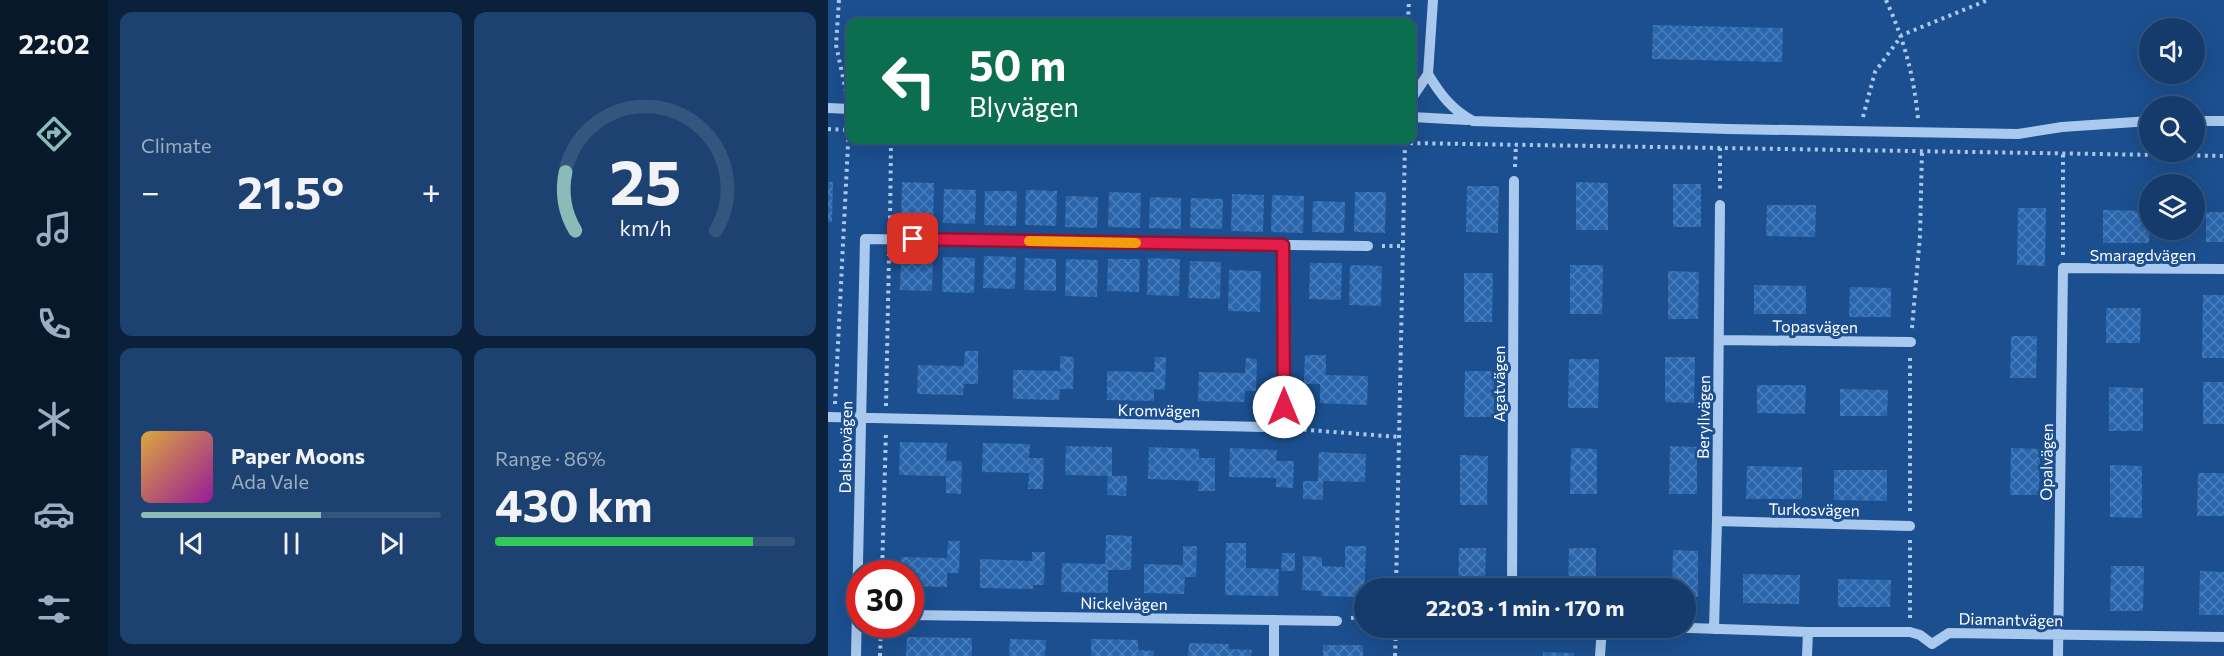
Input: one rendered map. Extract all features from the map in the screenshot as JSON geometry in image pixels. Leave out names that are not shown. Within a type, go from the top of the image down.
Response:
[{"type":"street","points":[[1416,92],[1428,74],[1433,0]]},
{"type":"street","points":[[1428,74],[1440,94],[1458,113],[1473,121]]},
{"type":"street","points":[[828,108],[846,109]]},
{"type":"street","points":[[1416,117],[1473,121],[1859,132],[2018,134],[2062,127],[2139,122]]},
{"type":"street","points":[[2205,121],[2224,121]]},
{"type":"street","name":"Agatvägen","points":[[1512,578],[1514,181]]},
{"type":"street","name":"Beryllvägen","points":[[1714,629],[1720,339],[1720,205]]},
{"type":"street","name":"Dalsbovägen","points":[[859,560],[865,239],[889,239]]},
{"type":"street","points":[[889,239],[1368,246]]},
{"type":"street","points":[[1277,421],[1284,407],[1283,245]]},
{"type":"street","name":"Smaragdvägen","points":[[2063,268],[2224,269]]},
{"type":"street","name":"Opalvägen","points":[[2058,656],[2063,268]]},
{"type":"street","name":"Topasvägen","points":[[1720,339],[1911,342]]},
{"type":"street","name":"Kromvägen","points":[[831,417],[1264,427],[1277,421]]},
{"type":"street","name":"Turkosvägen","points":[[1717,521],[1910,526]]},
{"type":"street","name":"Nickelvägen","points":[[924,615],[1336,621]]},
{"type":"street","points":[[1274,620],[1274,656]]},
{"type":"street","points":[[1696,628],[1910,632],[1920,635],[1932,644],[1932,656]]},
{"type":"street","points":[[1807,656],[1808,632]]},
{"type":"street","name":"Diamantvägen","points":[[1932,644],[1949,633],[2224,637]]},
{"type":"street","name":"Dalsbovägen","points":[[856,656],[857,638]]},
{"type":"street","points":[[1600,656],[1601,638]]},
{"type":"path","points":[[840,0],[837,11],[836,45],[846,90]]},
{"type":"path","points":[[1408,18],[1409,0]]},
{"type":"path","points":[[1886,0],[1902,35],[1915,86],[1922,152],[1920,236],[1911,342],[1910,632]]},
{"type":"path","points":[[1859,132],[1875,72],[1902,35],[1988,0]]},
{"type":"path","points":[[828,129],[846,130]]},
{"type":"path","points":[[1416,141],[2224,156]]},
{"type":"path","points":[[831,417],[849,144]]},
{"type":"path","points":[[882,560],[891,144]]},
{"type":"path","points":[[1396,578],[1405,144]]},
{"type":"path","points":[[1514,181],[1516,144]]},
{"type":"path","points":[[1720,148],[1720,205]]},
{"type":"path","points":[[2063,154],[2063,268]]},
{"type":"path","points":[[1368,246],[1402,246]]},
{"type":"path","points":[[1277,421],[1295,429],[1399,437]]},
{"type":"path","points":[[880,638],[880,656]]},
{"type":"path","points":[[1395,656],[1396,638]]},
{"type":"building","points":[[1653,25],[1783,28],[1782,62],[1652,59]]},
{"type":"building","points":[[828,182],[833,182],[832,222],[828,222]]},
{"type":"building","points":[[902,182],[934,183],[933,224],[901,223]]},
{"type":"building","points":[[1576,182],[1608,183],[1608,230],[1576,230]]},
{"type":"building","points":[[1673,184],[1701,184],[1701,227],[1673,227]]},
{"type":"building","points":[[1467,186],[1499,186],[1498,233],[1466,232]]},
{"type":"building","points":[[944,189],[976,190],[975,224],[943,223]]},
{"type":"building","points":[[1026,190],[1057,191],[1056,226],[1025,225]]},
{"type":"building","points":[[985,191],[1017,191],[1016,226],[984,225]]},
{"type":"building","points":[[1109,192],[1141,193],[1140,228],[1108,227]]},
{"type":"building","points":[[1355,192],[1386,192],[1385,233],[1354,232]]},
{"type":"building","points":[[1232,194],[1264,195],[1263,232],[1231,231]]},
{"type":"building","points":[[1272,195],[1304,196],[1303,233],[1271,232]]},
{"type":"building","points":[[1066,196],[1098,197],[1097,228],[1065,227]]},
{"type":"building","points":[[1150,197],[1181,198],[1181,229],[1149,228]]},
{"type":"building","points":[[1191,198],[1223,199],[1222,229],[1190,228]]},
{"type":"building","points":[[1313,201],[1345,202],[1344,233],[1312,232]]},
{"type":"building","points":[[1767,205],[1816,205],[1815,237],[1766,236]]},
{"type":"building","points":[[2018,208],[2046,208],[2045,266],[2017,265]]},
{"type":"building","points":[[2103,210],[2139,211],[2139,240],[2149,240],[2149,243],[2103,243]]},
{"type":"building","points":[[2206,212],[2224,212],[2224,242],[2206,242]]},
{"type":"building","points":[[901,255],[933,256],[932,291],[900,290]]},
{"type":"building","points":[[984,256],[1016,257],[1015,289],[983,288]]},
{"type":"building","points":[[943,257],[975,258],[974,293],[942,292]]},
{"type":"building","points":[[1025,258],[1056,259],[1056,291],[1024,290]]},
{"type":"building","points":[[1148,258],[1180,259],[1179,296],[1147,295]]},
{"type":"building","points":[[1066,259],[1098,260],[1097,297],[1065,296]]},
{"type":"building","points":[[1108,259],[1140,259],[1139,292],[1107,291]]},
{"type":"building","points":[[1190,261],[1221,262],[1220,299],[1188,298]]},
{"type":"building","points":[[1310,263],[1342,263],[1341,300],[1309,299]]},
{"type":"building","points":[[1350,265],[1382,266],[1381,306],[1349,305]]},
{"type":"building","points":[[1570,265],[1603,265],[1602,314],[1570,314]]},
{"type":"building","points":[[1229,270],[1261,271],[1260,312],[1228,311]]},
{"type":"building","points":[[1668,271],[1699,272],[1698,319],[1668,319]]},
{"type":"building","points":[[1464,273],[1493,273],[1492,322],[1464,322]]},
{"type":"building","points":[[1754,285],[1806,286],[1806,314],[1754,314]]},
{"type":"building","points":[[1850,287],[1891,288],[1891,317],[1849,317]]},
{"type":"building","points":[[2203,295],[2224,295],[2224,358],[2202,358]]},
{"type":"building","points":[[2106,308],[2141,308],[2140,343],[2106,343]]},
{"type":"building","points":[[2011,336],[2037,336],[2036,378],[2010,378]]},
{"type":"building","points":[[965,351],[978,351],[978,384],[964,384],[963,395],[917,394],[918,365],[964,366]]},
{"type":"building","points":[[1305,355],[1326,355],[1326,375],[1368,376],[1367,405],[1320,403],[1320,384],[1304,384]]},
{"type":"building","points":[[1060,356],[1074,357],[1073,389],[1060,389],[1059,400],[1013,399],[1013,370],[1060,371]]},
{"type":"building","points":[[1155,357],[1166,357],[1165,390],[1154,389],[1154,401],[1107,400],[1107,371],[1154,372]]},
{"type":"building","points":[[1665,357],[1695,357],[1694,403],[1665,402]]},
{"type":"building","points":[[1246,358],[1257,359],[1256,391],[1245,391],[1244,402],[1198,401],[1199,372],[1245,373]]},
{"type":"building","points":[[1569,359],[1599,359],[1598,408],[1568,408]]},
{"type":"building","points":[[1465,371],[1495,371],[1494,417],[1464,417]]},
{"type":"building","points":[[2203,382],[2224,382],[2224,424],[2203,424]]},
{"type":"building","points":[[1757,385],[1806,385],[1805,414],[1757,413]]},
{"type":"building","points":[[2109,387],[2143,388],[2143,431],[2109,431]]},
{"type":"building","points":[[1840,389],[1888,390],[1887,416],[1840,416]]},
{"type":"building","points":[[900,442],[947,443],[946,461],[962,461],[961,494],[946,493],[946,476],[899,475]]},
{"type":"building","points":[[983,443],[1030,444],[1029,458],[1044,458],[1043,489],[1028,489],[1029,473],[982,472]]},
{"type":"building","points":[[1066,446],[1112,447],[1112,476],[1127,476],[1126,496],[1107,495],[1108,476],[1065,475]]},
{"type":"building","points":[[1670,446],[1697,447],[1697,494],[1669,494]]},
{"type":"building","points":[[1149,447],[1199,449],[1199,458],[1215,458],[1215,491],[1198,491],[1199,481],[1148,479]]},
{"type":"building","points":[[1230,448],[1277,450],[1276,461],[1294,461],[1293,488],[1276,487],[1276,478],[1229,477]]},
{"type":"building","points":[[1571,448],[1597,449],[1597,494],[1570,494]]},
{"type":"building","points":[[2011,448],[2040,449],[2039,495],[2010,495]]},
{"type":"building","points":[[1319,452],[1366,454],[1365,482],[1323,481],[1323,500],[1303,499],[1303,481],[1318,481]]},
{"type":"building","points":[[1460,455],[1488,456],[1487,505],[1460,505]]},
{"type":"building","points":[[2110,465],[2142,466],[2142,518],[2110,517]]},
{"type":"building","points":[[1747,466],[1802,467],[1802,499],[1746,499]]},
{"type":"building","points":[[1834,470],[1887,470],[1887,501],[1834,500]]},
{"type":"building","points":[[2198,473],[2224,473],[2224,516],[2197,516]]},
{"type":"building","points":[[1106,535],[1132,536],[1131,570],[1108,570],[1108,593],[1061,592],[1062,563],[1105,564]]},
{"type":"building","points":[[948,541],[960,541],[959,573],[947,573],[947,587],[924,586],[924,560],[901,560],[901,557],[947,558]]},
{"type":"building","points":[[1226,543],[1246,543],[1246,568],[1279,569],[1278,596],[1225,595]]},
{"type":"building","points":[[1183,546],[1197,546],[1196,577],[1185,577],[1184,594],[1144,593],[1144,564],[1183,565]]},
{"type":"building","points":[[1345,546],[1366,546],[1365,578],[1354,578],[1354,597],[1321,596],[1321,591],[1302,590],[1303,556],[1322,557],[1322,566],[1345,567]]},
{"type":"building","points":[[1459,548],[1486,548],[1485,578],[1458,578]]},
{"type":"building","points":[[1569,548],[1596,548],[1596,578],[1568,578]]},
{"type":"building","points":[[1673,550],[1698,551],[1698,597],[1696,597],[1696,578],[1672,578]]},
{"type":"building","points":[[1032,552],[1045,552],[1044,585],[1033,585],[1033,589],[980,588],[980,559],[1032,561]]},
{"type":"building","points":[[1282,553],[1295,553],[1295,571],[1281,571]]},
{"type":"building","points":[[2111,566],[2144,566],[2143,611],[2110,611]]},
{"type":"building","points":[[2200,571],[2224,572],[2224,615],[2199,615]]},
{"type":"building","points":[[1743,574],[1800,575],[1799,604],[1743,603]]},
{"type":"building","points":[[1838,579],[1891,580],[1890,607],[1838,607]]},
{"type":"building","points":[[907,638],[972,638],[972,656],[906,656]]},
{"type":"building","points":[[1010,639],[1046,640],[1045,656],[1009,656]]},
{"type":"building","points":[[1091,639],[1138,640],[1138,650],[1154,651],[1154,656],[1091,656]]},
{"type":"building","points":[[1189,643],[1229,644],[1229,649],[1252,650],[1251,656],[1188,656]]},
{"type":"building","points":[[1323,645],[1363,645],[1363,656],[1323,656]]},
{"type":"building","points":[[1543,652],[1574,653],[1574,656],[1543,656]]},
{"type":"slow traffic","points":[[1029,241],[1136,243]]},
{"type":"route","points":[[913,239],[1283,245],[1284,407]]}]
